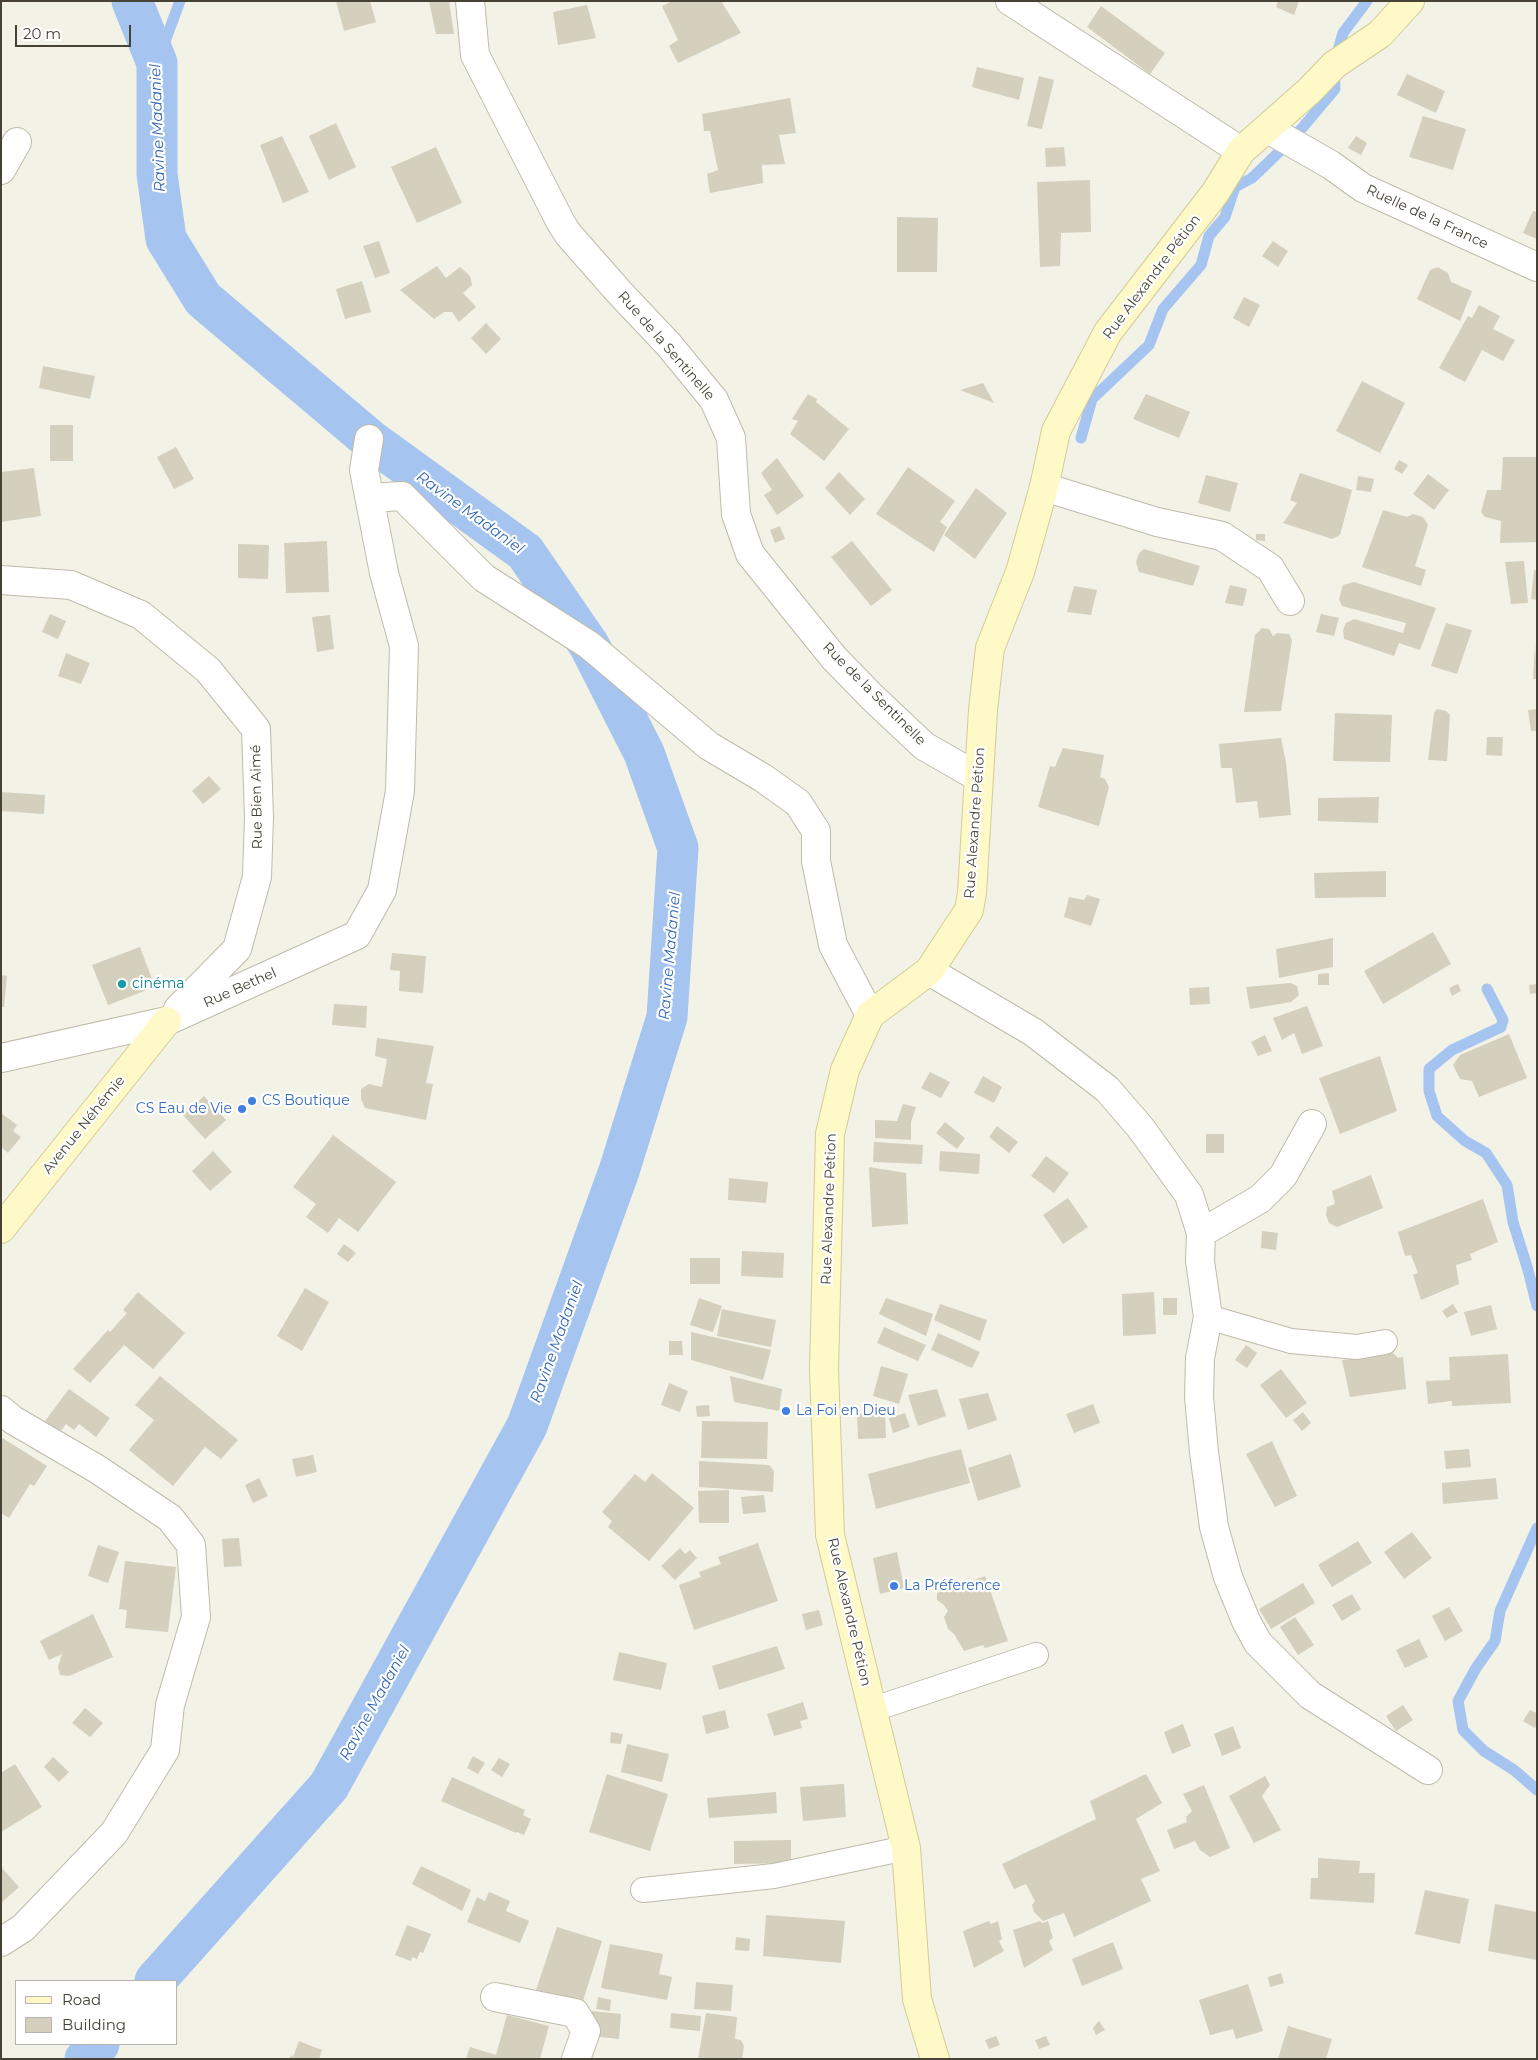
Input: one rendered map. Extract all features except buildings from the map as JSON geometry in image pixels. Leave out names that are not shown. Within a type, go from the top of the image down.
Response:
[{"type":"street","name":"Rue de la Sentinelle","points":[[470,1],[475,55],[561,223],[568,234],[669,345],[714,400],[731,438],[736,514],[750,554],[834,658],[872,697],[924,746],[978,777]]},
{"type":"street","points":[[1010,1],[1241,151]]},
{"type":"street","name":"Rue Alexandre Pétion","points":[[935,2059],[917,1999],[906,1848],[830,1535],[824,1369],[830,1134],[845,1070],[870,1015],[929,971],[969,910],[972,893],[983,710],[990,648],[1020,572],[1044,487],[1056,431],[1108,332],[1215,193],[1241,151],[1268,129],[1334,65],[1380,34],[1410,1]]},
{"type":"street","name":"Ruelle de la France","points":[[1268,129],[1330,165],[1363,188],[1537,268]]},
{"type":"street","points":[[1,170],[17,142]]},
{"type":"street","name":"Rue Bethel","points":[[1,1058],[166,1021],[357,935],[382,890],[400,792],[404,646],[384,573],[371,498],[364,470],[369,439]]},
{"type":"street","points":[[1044,487],[1157,522],[1222,536],[1270,568],[1290,601]]},
{"type":"street","points":[[371,498],[402,496],[484,578],[589,645],[709,746],[763,778],[798,803],[816,832],[816,861],[833,945],[870,1015]]},
{"type":"street","name":"Rue Bien Aimé","points":[[1,580],[71,585],[141,615],[208,670],[256,729],[259,817],[258,877],[237,949],[166,1021]]},
{"type":"street","points":[[929,971],[1033,1032],[1107,1089],[1140,1127],[1189,1195],[1202,1233],[1200,1261],[1208,1317],[1200,1358],[1199,1397],[1204,1452],[1214,1527],[1228,1578],[1246,1621],[1258,1643],[1310,1695],[1428,1770]]},
{"type":"street","name":"Avenue Néhémie","points":[[1,1229],[166,1021]]},
{"type":"street","points":[[1202,1233],[1260,1199],[1283,1176],[1312,1124]]},
{"type":"street","points":[[1,1410],[13,1420],[97,1468],[170,1518],[191,1545],[196,1618],[170,1705],[165,1750],[160,1759],[114,1834],[23,1928],[1,1942]]},
{"type":"street","points":[[495,1997],[575,2013],[586,2031],[576,2059]]},
{"type":"lane","points":[[1208,1317],[1291,1341],[1357,1347],[1385,1342]]},
{"type":"lane","points":[[871,1710],[1036,1655]]},
{"type":"lane","points":[[643,1890],[774,1876],[906,1848]]},
{"type":"waterway","name":"Ravine Madaniel","points":[[132,1],[157,63],[157,174],[166,239],[203,299],[369,439],[525,552],[589,645],[644,753],[678,848],[667,1017],[619,1171],[527,1426],[329,1786],[156,1980]]},
{"type":"waterway","points":[[157,63],[180,1]]},
{"type":"waterway","points":[[1081,438],[1092,399],[1149,345],[1163,309],[1201,265],[1209,236],[1225,217],[1235,187],[1252,178],[1277,154],[1335,89],[1334,65],[1343,33],[1367,1]]},
{"type":"waterway","points":[[1487,989],[1503,1020],[1501,1027],[1452,1050],[1429,1069],[1429,1091],[1437,1116],[1465,1141],[1486,1153],[1507,1185],[1513,1222],[1537,1306]]},
{"type":"waterway","points":[[1537,1528],[1500,1611],[1495,1641],[1476,1668],[1458,1701],[1463,1730],[1484,1751],[1514,1770],[1537,1790]]},
{"type":"waterway","name":"Ravine Madaniel","points":[[85,2059],[98,2045]]},
{"type":"place","name":"cinéma","points":[[122,984]]},
{"type":"place","name":"CS Boutique","points":[[252,1101]]},
{"type":"place","name":"CS Eau de Vie","points":[[242,1109]]},
{"type":"place","name":"La Foi en Dieu","points":[[786,1411]]},
{"type":"place","name":"La Préference","points":[[894,1586]]}]
